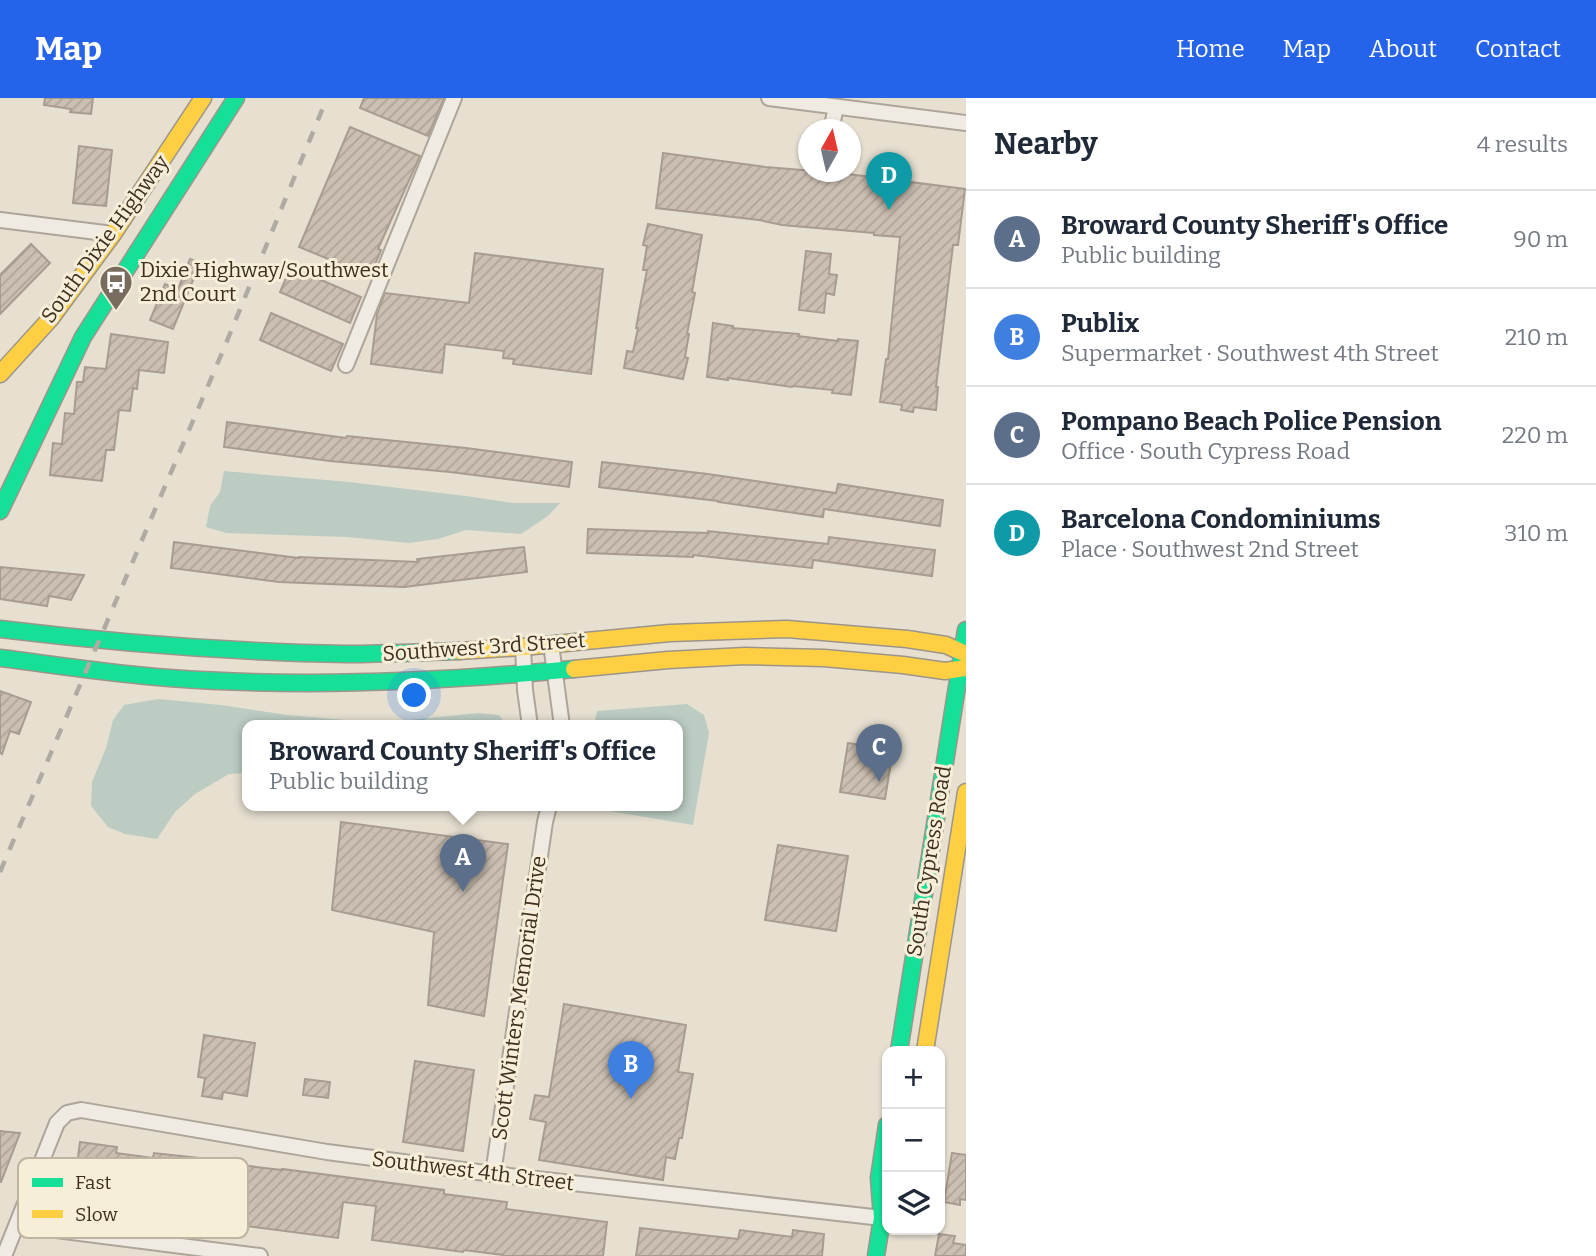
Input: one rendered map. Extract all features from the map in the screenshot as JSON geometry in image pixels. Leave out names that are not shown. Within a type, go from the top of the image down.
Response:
[{"type":"street","name":"South Dixie Highway","points":[[0,374],[51,318],[113,234],[203,98]]},
{"type":"street","name":"South Dixie Highway","points":[[0,511],[83,337],[236,98]]},
{"type":"street","points":[[346,365],[454,98]]},
{"type":"street","points":[[769,98],[966,123]]},
{"type":"street","points":[[833,119],[836,107]]},
{"type":"street","points":[[0,220],[113,234]]},
{"type":"street","name":"Southwest 3rd Street","points":[[0,629],[68,637],[266,652],[399,654],[523,647],[670,633],[787,629],[946,645],[964,661],[944,671],[863,661],[787,656],[695,658],[407,681],[299,682],[221,681],[121,674],[0,659]]},
{"type":"street","name":"South Cypress Road","points":[[900,1046],[964,661],[966,630]]},
{"type":"street","points":[[551,644],[561,720]]},
{"type":"street","points":[[523,647],[529,720]]},
{"type":"street","name":"South Cypress Road","points":[[926,1046],[966,792]]},
{"type":"street","name":"Scott Winters Memorial Drive","points":[[544,811],[545,822]]},
{"type":"street","name":"Scott Winters Memorial Drive","points":[[493,1174],[548,811]]},
{"type":"street","name":"Southwest 4th Street","points":[[43,1158],[57,1123],[67,1113],[80,1110],[327,1152],[493,1174],[882,1214]]},
{"type":"street","points":[[882,1158],[879,1178],[882,1196]]},
{"type":"street","points":[[4,1256],[17,1225]]},
{"type":"street","points":[[876,1256],[882,1228]]},
{"type":"street","points":[[119,1238],[260,1256]]},
{"type":"shaded area","points":[[224,471],[349,482],[513,503],[560,503],[548,516],[521,534],[466,530],[438,539],[409,543],[347,537],[226,533],[206,527],[210,506],[220,492]]},
{"type":"shaded area","points":[[158,699],[345,720],[242,720],[242,773],[229,774],[195,794],[175,812],[157,839],[125,834],[108,827],[91,806],[92,782],[106,748],[113,720],[124,705]]},
{"type":"shaded area","points":[[687,704],[704,715],[709,733],[693,825],[609,811],[683,811],[683,720],[595,720],[597,711]]},
{"type":"shaded area","points":[[478,713],[499,715],[503,720],[409,720]]},
{"type":"building","points":[[45,98],[93,98],[91,114],[44,105]]},
{"type":"building","points":[[364,98],[444,98],[428,136],[360,108]]},
{"type":"building","points":[[350,127],[420,156],[378,249],[381,250],[370,276],[299,247]]},
{"type":"building","points":[[79,146],[112,150],[106,206],[73,203]]},
{"type":"building","points":[[663,153],[798,170],[798,182],[861,182],[861,176],[965,189],[958,245],[953,245],[936,387],[936,410],[914,407],[913,412],[901,410],[902,405],[880,402],[888,359],[900,237],[656,208]]},
{"type":"building","points":[[648,224],[702,235],[692,292],[695,293],[687,334],[685,357],[688,358],[683,379],[624,368],[627,351],[633,352],[638,328],[647,270],[643,270],[647,246],[643,245]]},
{"type":"building","points":[[31,244],[50,263],[0,314],[0,275]]},
{"type":"building","points":[[806,251],[831,254],[829,274],[837,275],[834,295],[826,293],[824,313],[799,310]]},
{"type":"building","points":[[475,253],[603,269],[591,374],[513,364],[514,359],[503,358],[504,351],[445,344],[442,373],[371,364],[377,314],[385,293],[469,303]]},
{"type":"building","points":[[190,259],[200,263],[173,329],[150,320],[165,284],[178,289]]},
{"type":"building","points":[[291,267],[361,297],[350,323],[280,292]]},
{"type":"building","points":[[271,313],[343,344],[331,371],[260,340]]},
{"type":"building","points":[[713,323],[733,326],[732,328],[858,341],[851,395],[832,393],[833,390],[707,377]]},
{"type":"building","points":[[111,334],[168,342],[164,373],[139,370],[137,389],[133,388],[130,411],[119,410],[114,450],[106,450],[102,481],[50,475],[53,443],[62,444],[65,413],[74,414],[77,382],[83,382],[85,367],[106,369]]},
{"type":"building","points":[[227,422],[346,438],[466,448],[572,462],[569,487],[224,447]]},
{"type":"building","points":[[602,462],[836,493],[838,484],[943,500],[940,526],[824,509],[823,517],[599,487]]},
{"type":"building","points":[[588,529],[708,531],[828,544],[829,537],[935,550],[932,576],[813,560],[812,568],[693,555],[587,553]]},
{"type":"building","points":[[174,542],[299,558],[418,562],[417,559],[524,547],[527,572],[404,587],[279,582],[171,568]]},
{"type":"building","points":[[0,567],[84,575],[71,600],[49,596],[47,606],[0,599]]},
{"type":"building","points":[[0,691],[31,702],[19,734],[10,731],[2,754],[0,753]]},
{"type":"building","points":[[848,743],[893,750],[885,799],[840,792]]},
{"type":"building","points":[[341,822],[508,844],[484,1016],[428,1005],[434,932],[332,910]]},
{"type":"building","points":[[778,845],[848,856],[836,931],[765,920]]},
{"type":"building","points":[[564,1004],[686,1025],[678,1072],[693,1074],[682,1138],[679,1138],[675,1159],[666,1157],[663,1180],[539,1160],[546,1122],[530,1119],[535,1095],[549,1097]]},
{"type":"building","points":[[204,1035],[255,1043],[247,1096],[223,1092],[222,1099],[202,1096],[205,1078],[198,1077]]},
{"type":"building","points":[[415,1061],[474,1070],[463,1151],[403,1142]]},
{"type":"building","points":[[305,1079],[330,1082],[328,1098],[303,1095]]},
{"type":"building","points":[[0,1131],[20,1133],[1,1182],[0,1182]]},
{"type":"building","points":[[80,1142],[117,1147],[116,1153],[153,1158],[78,1158]]},
{"type":"building","points":[[154,1153],[199,1158],[153,1158]]},
{"type":"building","points":[[952,1153],[966,1155],[966,1200],[960,1199],[960,1205],[945,1202]]},
{"type":"building","points":[[248,1166],[444,1190],[444,1194],[507,1202],[506,1209],[607,1222],[603,1256],[503,1256],[372,1240],[376,1206],[343,1202],[338,1238],[248,1226]]},
{"type":"building","points":[[640,1228],[738,1239],[740,1230],[792,1237],[793,1230],[824,1234],[822,1256],[636,1256]]},
{"type":"building","points":[[939,1235],[955,1236],[953,1243],[966,1245],[966,1256],[935,1256]]},
{"type":"railway","points":[[0,872],[222,353],[327,98]]},
{"type":"traffic: fast","points":[[0,511],[83,337],[236,98]]},
{"type":"traffic: fast","points":[[0,629],[217,649],[347,654],[459,651]]},
{"type":"traffic: fast","points":[[900,1046],[966,630]]},
{"type":"traffic: fast","points":[[0,658],[148,676],[270,683],[423,680],[574,669]]},
{"type":"traffic: fast","points":[[876,1256],[882,1218],[879,1178],[882,1158]]},
{"type":"traffic: slow","points":[[0,374],[51,318],[113,234],[203,98]]},
{"type":"traffic: slow","points":[[459,651],[670,633],[787,629],[907,639],[946,645],[966,654]]},
{"type":"traffic: slow","points":[[574,669],[745,656],[824,658],[945,671],[966,668]]},
{"type":"traffic: slow","points":[[926,1046],[966,792]]},
{"type":"place","name":"Barcelona Condominiums","points":[[889,210]]},
{"type":"place","name":"Dixie Highway/Southwest 2nd Court","points":[[116,312]]},
{"type":"place","name":"Pompano Beach Police Pension","points":[[879,782]]},
{"type":"place","name":"Broward County Sheriff's Office","points":[[463,892]]},
{"type":"place","name":"Publix","points":[[631,1099]]}]
